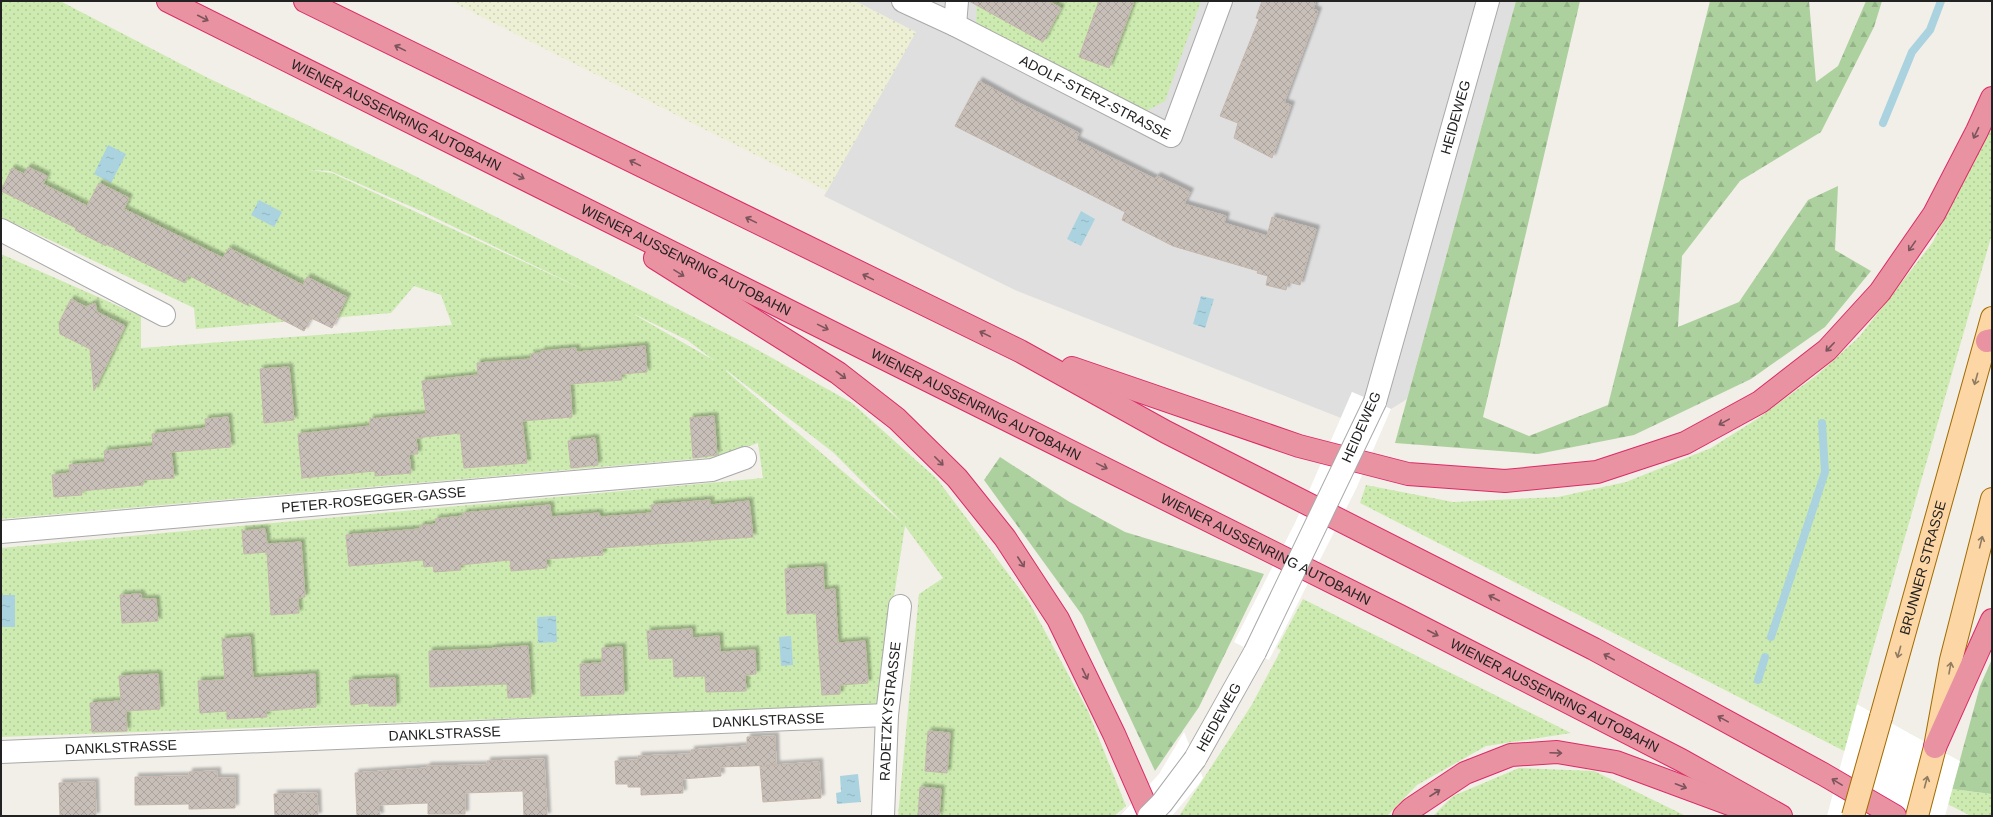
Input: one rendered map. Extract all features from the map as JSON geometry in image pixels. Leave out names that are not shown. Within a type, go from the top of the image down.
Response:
[{"type":"highway","name":"WIENER AUSSENRING AUTOBAHN","points":[[168,1],[1512,673],[1681,760],[1781,816]]},
{"type":"highway","points":[[305,1],[1020,351],[1166,432],[1594,649],[1823,774],[1895,816]]},
{"type":"highway","points":[[1020,351],[1299,446],[1408,474],[1505,481],[1597,472],[1685,443],[1760,402],[1827,350],[1880,292],[1934,214],[1977,131],[1992,98]]},
{"type":"highway","points":[[538,186],[838,372],[897,420],[957,478],[1005,538],[1058,619],[1114,734],[1149,816]]},
{"type":"highway","points":[[1935,748],[1992,620]]},
{"type":"highway","points":[[1404,816],[1411,809],[1465,773],[1511,755],[1557,752],[1616,762],[1761,816]]},
{"type":"main road","name":"BRUNNER STRASSE","points":[[1853,816],[1989,341],[1992,318]]},
{"type":"main road","points":[[1917,816],[1935,748],[1951,660],[1992,499]]},
{"type":"street","points":[[903,1],[955,25],[957,1]]},
{"type":"street","name":"ADOLF-STERZ-STRASSE","points":[[955,25],[1171,136],[1221,1]]},
{"type":"street","name":"HEIDEWEG","points":[[1149,816],[1162,802],[1195,759],[1254,652],[1375,402],[1488,1]]},
{"type":"street","points":[[1,230],[164,315]]},
{"type":"street","name":"PETER-ROSEGGER-GASSE","points":[[1,532],[712,470],[745,458]]},
{"type":"street","name":"RADETZKYSTRASSE","points":[[883,816],[888,715],[900,606]]},
{"type":"street","name":"DANKLSTRASSE","points":[[1,752],[888,715]]},
{"type":"shaded area","points":[[855,1],[1516,1],[1407,399],[1391,409],[1352,392],[1341,418],[1015,290],[824,196],[915,32]]},
{"type":"green space","points":[[1,1],[60,1],[206,77],[407,172],[749,345],[852,403],[937,479],[1028,600],[1088,711],[1126,806],[1114,816],[898,816],[919,594],[943,578],[905,526],[877,705],[1,737],[1,548],[763,478],[758,443],[717,457],[1,519],[1,254],[141,316],[141,348],[452,325],[441,295],[414,286],[391,313],[196,329],[194,308],[1,217]],"holes":[[[309,170],[330,171],[421,211],[589,292],[332,173]],[[630,312],[687,340],[715,361]],[[726,371],[834,453],[903,523]]]},
{"type":"green space","points":[[450,1],[855,1],[916,32],[827,191]]},
{"type":"green space","points":[[977,1],[1201,1],[1165,101],[1135,117],[976,25]]},
{"type":"green space","points":[[1516,1],[1580,1],[1483,417],[1529,436],[1608,405],[1710,1],[1809,1],[1816,82],[1838,66],[1866,1],[1882,1],[1874,27],[1821,132],[1740,181],[1682,256],[1678,327],[1739,302],[1808,200],[1838,186],[1835,250],[1871,271],[1825,327],[1751,379],[1634,435],[1538,454],[1395,443]]},
{"type":"green space","points":[[1992,117],[1992,234],[1857,704],[1960,761],[1952,789],[1992,794],[1992,816],[1971,816],[1360,503],[1366,485],[1453,502],[1558,497],[1626,482],[1711,448],[1757,419],[1817,375],[1859,337],[1933,242]]},
{"type":"green space","points":[[1000,457],[1068,501],[1125,532],[1264,574],[1199,707],[1155,771],[1082,615],[984,480]]},
{"type":"green space","points":[[1303,599],[1571,733],[1486,746],[1417,785],[1387,816],[1179,816],[1251,706],[1281,650],[1277,648]]},
{"type":"green space","points":[[1992,659],[1992,794],[1952,789],[1980,686]]},
{"type":"green space","points":[[1519,768],[1594,771],[1686,816],[1433,816],[1453,796]]},
{"type":"water","points":[[108,145],[126,154],[111,183],[94,174]]},
{"type":"water","points":[[259,200],[282,212],[274,227],[251,215]]},
{"type":"water","points":[[1081,211],[1095,219],[1081,246],[1067,239]]},
{"type":"water","points":[[1201,296],[1214,299],[1205,328],[1193,324]]},
{"type":"water","points":[[1,595],[15,595],[15,627],[1,627]]},
{"type":"water","points":[[556,616],[557,642],[538,643],[537,617]]},
{"type":"water","points":[[791,636],[793,665],[781,666],[779,637]]},
{"type":"water","points":[[858,774],[861,802],[837,804],[836,793],[841,792],[840,776]]},
{"type":"pier","points":[[1352,392],[1391,409],[1356,489],[1269,660],[1234,642],[1295,523]]},
{"type":"pier","points":[[1857,704],[1960,761],[1945,816],[1827,816]]},
{"type":"pier","points":[[1184,732],[1203,778],[1199,784],[1172,816],[1120,816],[1159,774]]},
{"type":"building","points":[[969,1],[1048,1],[1061,8],[1043,42]]},
{"type":"building","points":[[1099,1],[1134,1],[1109,68],[1079,57]]},
{"type":"building","points":[[1262,1],[1316,1],[1313,9],[1318,11],[1284,103],[1291,105],[1272,158],[1234,138],[1238,123],[1220,116],[1259,19],[1256,18]]},
{"type":"building","points":[[979,81],[1079,133],[1076,140],[1155,179],[1157,176],[1190,192],[1184,204],[1226,216],[1224,223],[1267,236],[1272,217],[1316,229],[1300,285],[1288,282],[1286,290],[1266,285],[1268,276],[1257,273],[1258,271],[1173,246],[1122,220],[1125,212],[955,126]]},
{"type":"building","points":[[28,167],[47,176],[43,184],[87,206],[99,183],[129,198],[124,209],[223,258],[229,248],[303,285],[307,277],[347,297],[332,328],[311,318],[304,331],[248,302],[249,306],[188,275],[185,283],[106,244],[106,246],[75,230],[76,228],[1,191],[12,168],[24,174]]},
{"type":"building","points":[[71,299],[86,307],[95,303],[97,312],[125,326],[94,391],[90,349],[60,334],[59,323]]},
{"type":"building","points":[[645,346],[647,372],[621,374],[622,380],[570,384],[572,417],[522,421],[527,463],[464,468],[460,433],[416,438],[418,454],[409,454],[411,473],[375,476],[375,471],[302,478],[298,434],[370,426],[370,419],[426,414],[422,381],[478,375],[477,363],[531,359],[531,354],[541,353],[541,351],[576,348],[576,352]]},
{"type":"building","points":[[289,367],[294,420],[264,423],[260,369]]},
{"type":"building","points":[[714,416],[717,455],[693,458],[690,418]]},
{"type":"building","points":[[228,417],[231,447],[171,452],[174,478],[143,480],[143,485],[81,491],[82,495],[54,497],[52,475],[70,473],[69,465],[105,462],[104,451],[153,446],[152,434],[206,428],[205,419]]},
{"type":"building","points":[[595,438],[598,465],[571,468],[568,441]]},
{"type":"building","points":[[710,500],[710,505],[749,501],[753,537],[602,548],[603,555],[546,559],[547,568],[511,571],[510,560],[460,565],[461,570],[434,572],[433,566],[424,567],[423,560],[349,566],[346,535],[420,529],[420,526],[436,524],[435,519],[463,516],[463,513],[550,505],[551,517],[599,513],[600,517],[652,513],[651,505]]},
{"type":"building","points":[[265,529],[267,544],[301,542],[305,597],[298,598],[299,613],[271,615],[267,552],[244,554],[242,531]]},
{"type":"building","points":[[823,567],[824,590],[835,589],[838,643],[865,641],[868,683],[840,685],[840,694],[822,695],[816,613],[787,614],[785,569]]},
{"type":"building","points":[[141,594],[142,599],[156,599],[158,621],[122,623],[120,595]]},
{"type":"building","points":[[692,629],[692,638],[719,636],[720,652],[755,650],[756,674],[745,675],[746,691],[706,692],[705,676],[674,677],[673,658],[649,659],[647,631]]},
{"type":"building","points":[[250,637],[253,678],[315,674],[316,707],[266,711],[267,717],[227,719],[227,711],[200,713],[198,681],[225,680],[222,639]]},
{"type":"building","points":[[528,646],[531,697],[508,698],[507,684],[430,687],[429,651],[493,649],[492,648]]},
{"type":"building","points":[[622,647],[624,694],[581,696],[580,664],[602,663],[602,648]]},
{"type":"building","points":[[158,674],[160,709],[126,711],[127,731],[92,732],[90,703],[121,701],[119,676]]},
{"type":"building","points":[[395,678],[396,706],[369,706],[369,703],[351,705],[349,680]]},
{"type":"building","points":[[928,731],[950,733],[947,773],[925,771]]},
{"type":"building","points":[[775,736],[776,765],[720,767],[721,776],[682,779],[683,793],[641,795],[641,787],[628,787],[628,784],[616,784],[615,761],[639,760],[638,756],[691,754],[691,750],[747,746],[747,737]]},
{"type":"building","points":[[544,759],[547,816],[524,816],[523,791],[465,793],[465,814],[428,814],[428,803],[379,805],[380,816],[357,816],[355,773],[427,768],[427,766],[487,765],[487,761]]},
{"type":"building","points":[[819,762],[821,798],[763,802],[760,766]]},
{"type":"building","points":[[217,771],[217,778],[235,778],[235,808],[189,809],[189,804],[135,805],[135,777],[189,776],[189,772]]},
{"type":"building","points":[[95,782],[96,816],[60,816],[59,783]]},
{"type":"building","points":[[920,787],[941,789],[939,816],[918,816]]},
{"type":"building","points":[[317,793],[318,816],[275,816],[274,794]]},
{"type":"waterway","points":[[1883,123],[1912,52],[1930,30],[1941,1]]},
{"type":"waterway","points":[[1771,637],[1825,472],[1822,423]]},
{"type":"waterway","points":[[1758,680],[1765,657]]}]
